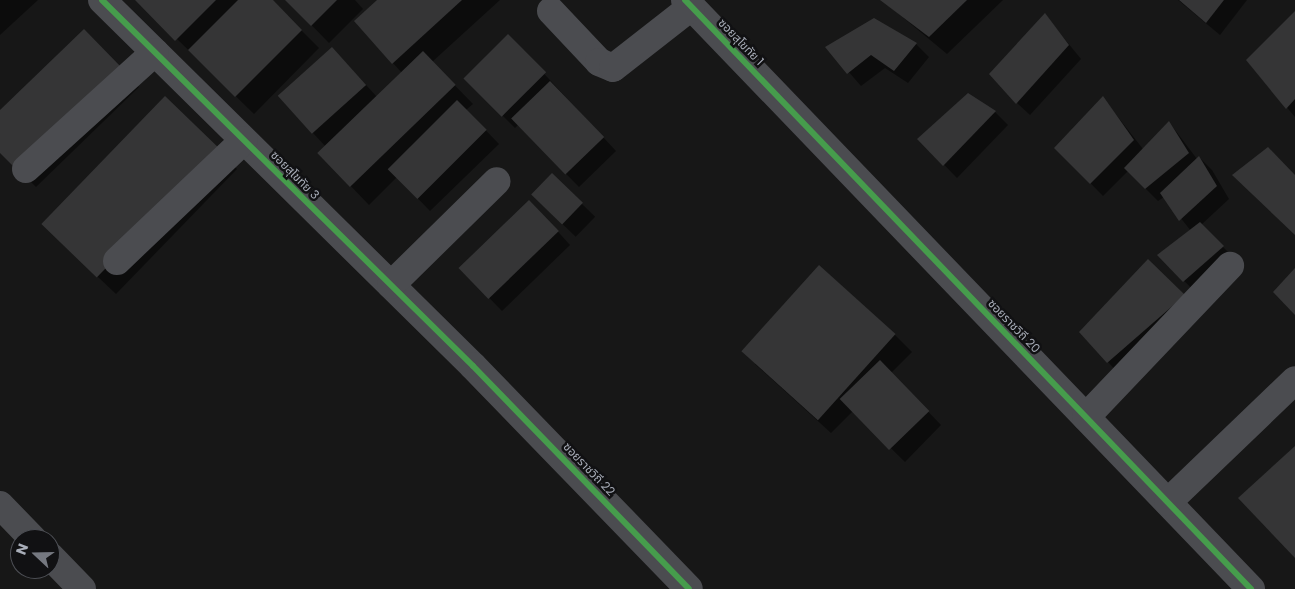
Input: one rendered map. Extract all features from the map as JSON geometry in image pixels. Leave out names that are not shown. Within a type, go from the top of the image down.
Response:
[{"type":"street","name":"ซอยสุโขทัย 3","points":[[102,0],[473,366]]},
{"type":"street","points":[[551,11],[598,62],[613,68],[688,3]]},
{"type":"street","name":"ซอยสุโขทัย 1","points":[[688,3],[760,79]]},
{"type":"street","points":[[26,169],[156,52]]},
{"type":"street","name":"ซอยราชวิถี 20","points":[[760,79],[1251,589]]},
{"type":"street","points":[[117,261],[244,140]]},
{"type":"street","points":[[391,284],[496,181]]},
{"type":"street","points":[[1086,417],[1230,266]]},
{"type":"street","name":"ซอยราชวิถี 22","points":[[473,366],[689,589]]},
{"type":"street","points":[[1168,502],[1295,380]]},
{"type":"street","points":[[0,504],[24,529]]},
{"type":"street","points":[[60,566],[82,589]]},
{"type":"building","points":[[135,0],[216,0],[175,41]]},
{"type":"building","points":[[238,0],[273,0],[302,30],[235,97],[188,50]]},
{"type":"building","points":[[285,0],[337,0],[311,26]]},
{"type":"building","points":[[377,0],[462,0],[392,64],[354,21]]},
{"type":"building","points":[[880,0],[967,0],[929,37]]},
{"type":"building","points":[[1179,0],[1224,0],[1206,23]]},
{"type":"building","points":[[1295,11],[1295,99],[1286,109],[1246,60]]},
{"type":"building","points":[[1045,13],[1069,45],[1016,104],[989,74]]},
{"type":"building","points":[[874,18],[917,43],[894,71],[871,55],[847,74],[825,47]]},
{"type":"building","points":[[84,29],[122,68],[17,170],[0,153],[0,110]]},
{"type":"building","points":[[508,34],[546,72],[502,117],[463,79]]},
{"type":"building","points":[[332,47],[366,85],[312,134],[278,96]]},
{"type":"building","points":[[423,51],[456,85],[350,187],[317,153]]},
{"type":"building","points":[[550,81],[604,137],[565,175],[511,119]]},
{"type":"building","points":[[968,93],[996,111],[943,166],[917,139]]},
{"type":"building","points":[[165,96],[220,149],[97,278],[41,224]]},
{"type":"building","points":[[1103,96],[1134,140],[1090,184],[1054,148]]},
{"type":"building","points":[[457,100],[487,130],[417,199],[388,169]]},
{"type":"building","points":[[1169,121],[1189,153],[1145,189],[1124,168]]},
{"type":"building","points":[[1268,147],[1295,175],[1295,235],[1232,175]]},
{"type":"building","points":[[1199,156],[1217,186],[1179,221],[1160,193]]},
{"type":"building","points":[[552,173],[583,203],[562,224],[531,195]]},
{"type":"building","points":[[529,200],[559,231],[488,299],[459,268]]},
{"type":"building","points":[[1200,222],[1224,246],[1183,282],[1157,255]]},
{"type":"building","points":[[1148,259],[1185,295],[1107,363],[1079,332]]},
{"type":"building","points":[[819,265],[896,334],[818,420],[741,351]]},
{"type":"building","points":[[1295,268],[1295,315],[1273,292]]},
{"type":"building","points":[[880,360],[929,411],[889,450],[840,399]]},
{"type":"building","points":[[1295,446],[1295,558],[1238,498]]},
{"type":"cycle path","points":[[102,0],[473,366],[689,589]]},
{"type":"cycle path","points":[[685,0],[1251,589]]}]
